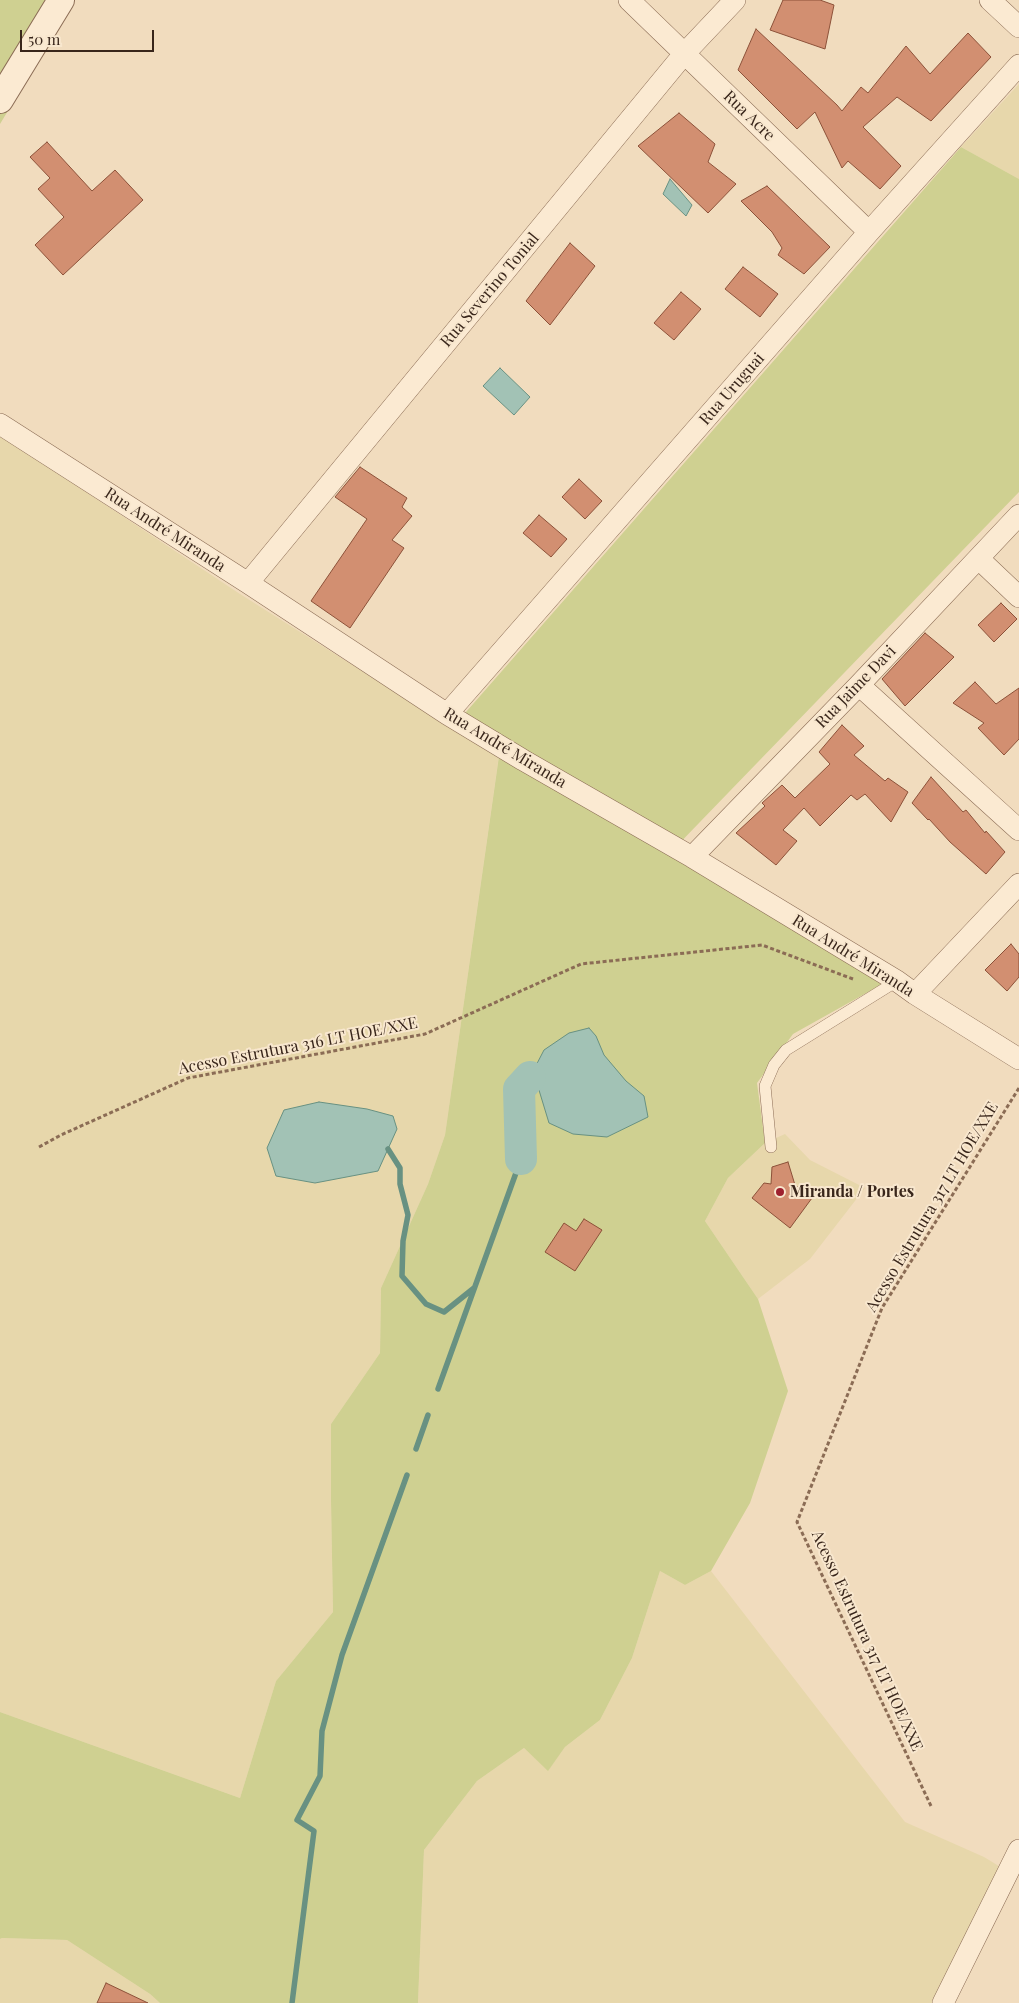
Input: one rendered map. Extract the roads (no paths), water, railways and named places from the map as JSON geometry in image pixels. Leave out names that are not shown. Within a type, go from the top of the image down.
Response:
[{"type":"street","points":[[0,100],[61,0]]},
{"type":"street","name":"Rua Acre","points":[[629,0],[869,232]]},
{"type":"street","name":"Rua Severino Tonial","points":[[248,583],[684,54],[735,0]]},
{"type":"street","points":[[990,0],[1019,27]]},
{"type":"street","name":"Rua Uruguai","points":[[448,714],[869,232],[1019,65]]},
{"type":"street","name":"Rua André Miranda","points":[[0,424],[448,714],[523,760],[692,857],[889,985],[915,994],[1019,1059]]},
{"type":"street","name":"Rua Jaime Davi","points":[[692,857],[859,685],[1019,515]]},
{"type":"street","points":[[979,559],[1019,597]]},
{"type":"street","points":[[859,685],[1019,830]]},
{"type":"street","points":[[915,994],[1019,884]]},
{"type":"street","points":[[943,2003],[1019,1850]]},
{"type":"lane","points":[[771,1147],[765,1086],[774,1065],[786,1050],[889,985]]},
{"type":"waterway","points":[[521,1159],[519,1089],[530,1077]]},
{"type":"waterway","points":[[388,1149],[400,1168],[400,1184],[408,1215],[403,1241],[402,1276],[426,1304],[444,1312],[474,1288]]},
{"type":"waterway","points":[[438,1389],[521,1159]]},
{"type":"waterway","points":[[416,1449],[428,1415]]},
{"type":"waterway","points":[[292,2003],[314,1831],[297,1820],[320,1776],[322,1731],[342,1655],[407,1475]]},
{"type":"place","name":"Miranda / Portes","points":[[780,1192]]}]
